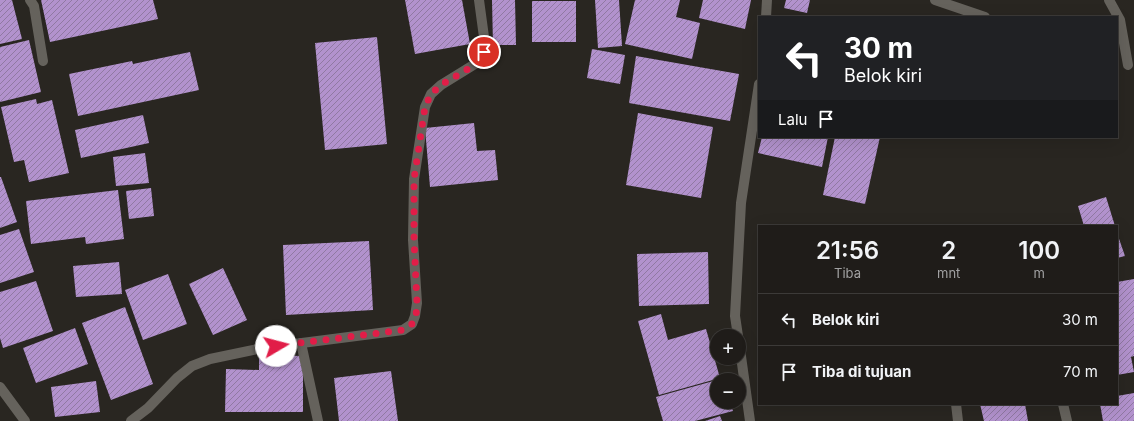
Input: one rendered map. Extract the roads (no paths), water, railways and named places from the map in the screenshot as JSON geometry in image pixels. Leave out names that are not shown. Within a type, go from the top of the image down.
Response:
[{"type":"street","points":[[30,0],[34,6],[43,61]]},
{"type":"street","points":[[131,421],[148,408],[177,378],[192,366],[218,357],[263,348],[403,330],[412,324],[416,316],[417,303],[414,240],[414,179],[425,107],[431,94],[441,85],[476,64],[484,52],[484,37],[479,0]]},
{"type":"street","points":[[766,16],[767,0]]},
{"type":"street","points":[[935,0],[982,16]]},
{"type":"street","points":[[1109,0],[1118,16]]},
{"type":"street","points":[[1118,16],[1131,66],[1118,62]]},
{"type":"street","points":[[737,329],[735,316],[741,203],[758,91]]},
{"type":"street","points":[[301,343],[318,421]]},
{"type":"street","points":[[742,365],[750,421]]},
{"type":"street","points":[[0,387],[25,421]]},
{"type":"street","points":[[956,405],[958,421]]},
{"type":"street","points":[[1063,405],[1067,421]]}]
